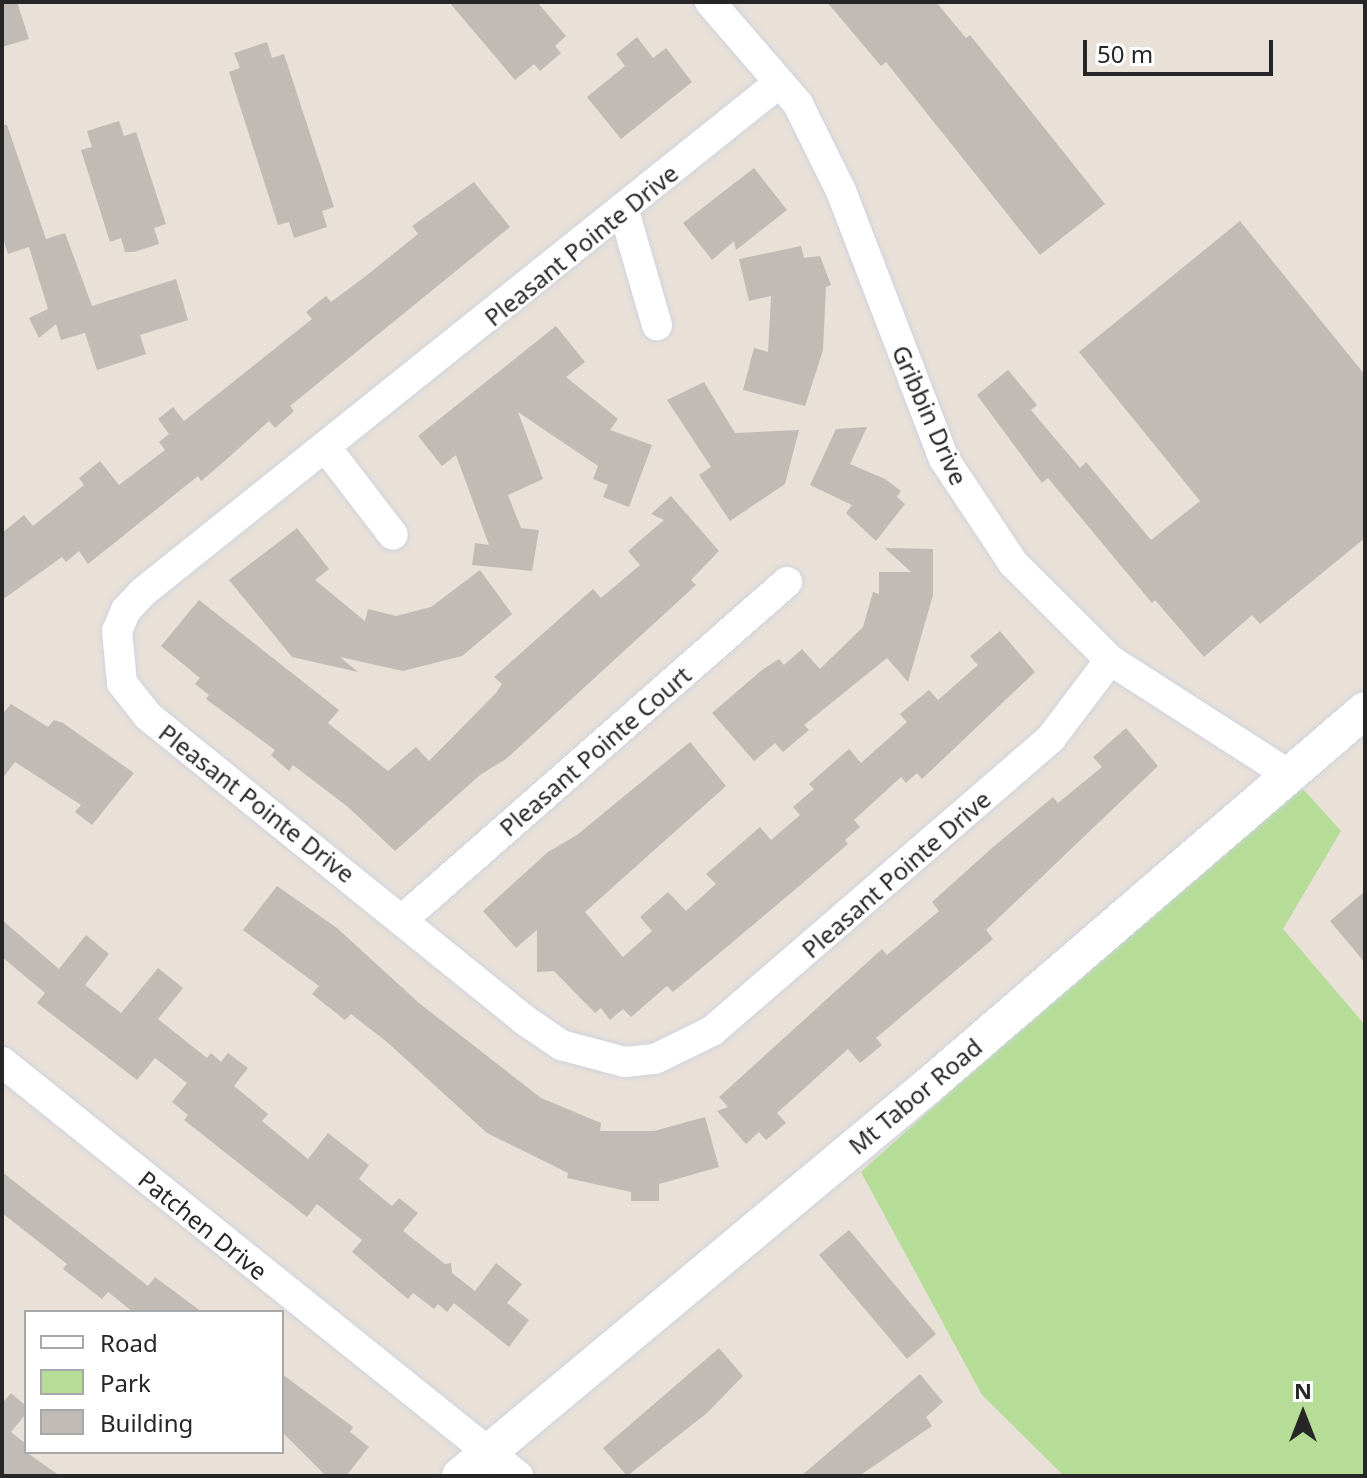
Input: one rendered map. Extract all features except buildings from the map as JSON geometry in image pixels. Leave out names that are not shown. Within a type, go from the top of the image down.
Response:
[{"type":"street","name":"Gribbin Drive","points":[[710,2],[798,104],[841,191],[951,472],[1013,563],[1110,660],[1289,775]]},
{"type":"street","name":"Pleasant Pointe Drive","points":[[779,83],[327,449],[143,592],[126,610],[117,631],[122,683],[148,716],[561,1045],[625,1062],[686,1048],[1006,780],[1051,738],[1110,660]]},
{"type":"street","points":[[624,211],[657,325]]},
{"type":"street","points":[[327,449],[393,535]]},
{"type":"street","name":"Pleasant Pointe Court","points":[[403,919],[787,582]]},
{"type":"street","name":"Mt Tabor Road","points":[[460,1476],[940,1075],[1365,710]]},
{"type":"street","name":"Patchen Drive","points":[[2,1062],[518,1476]]},
{"type":"green space","points":[[1304,790],[1341,831],[1283,929],[1365,1025],[1365,1476],[1064,1476],[982,1395],[861,1172],[1284,791]]}]
